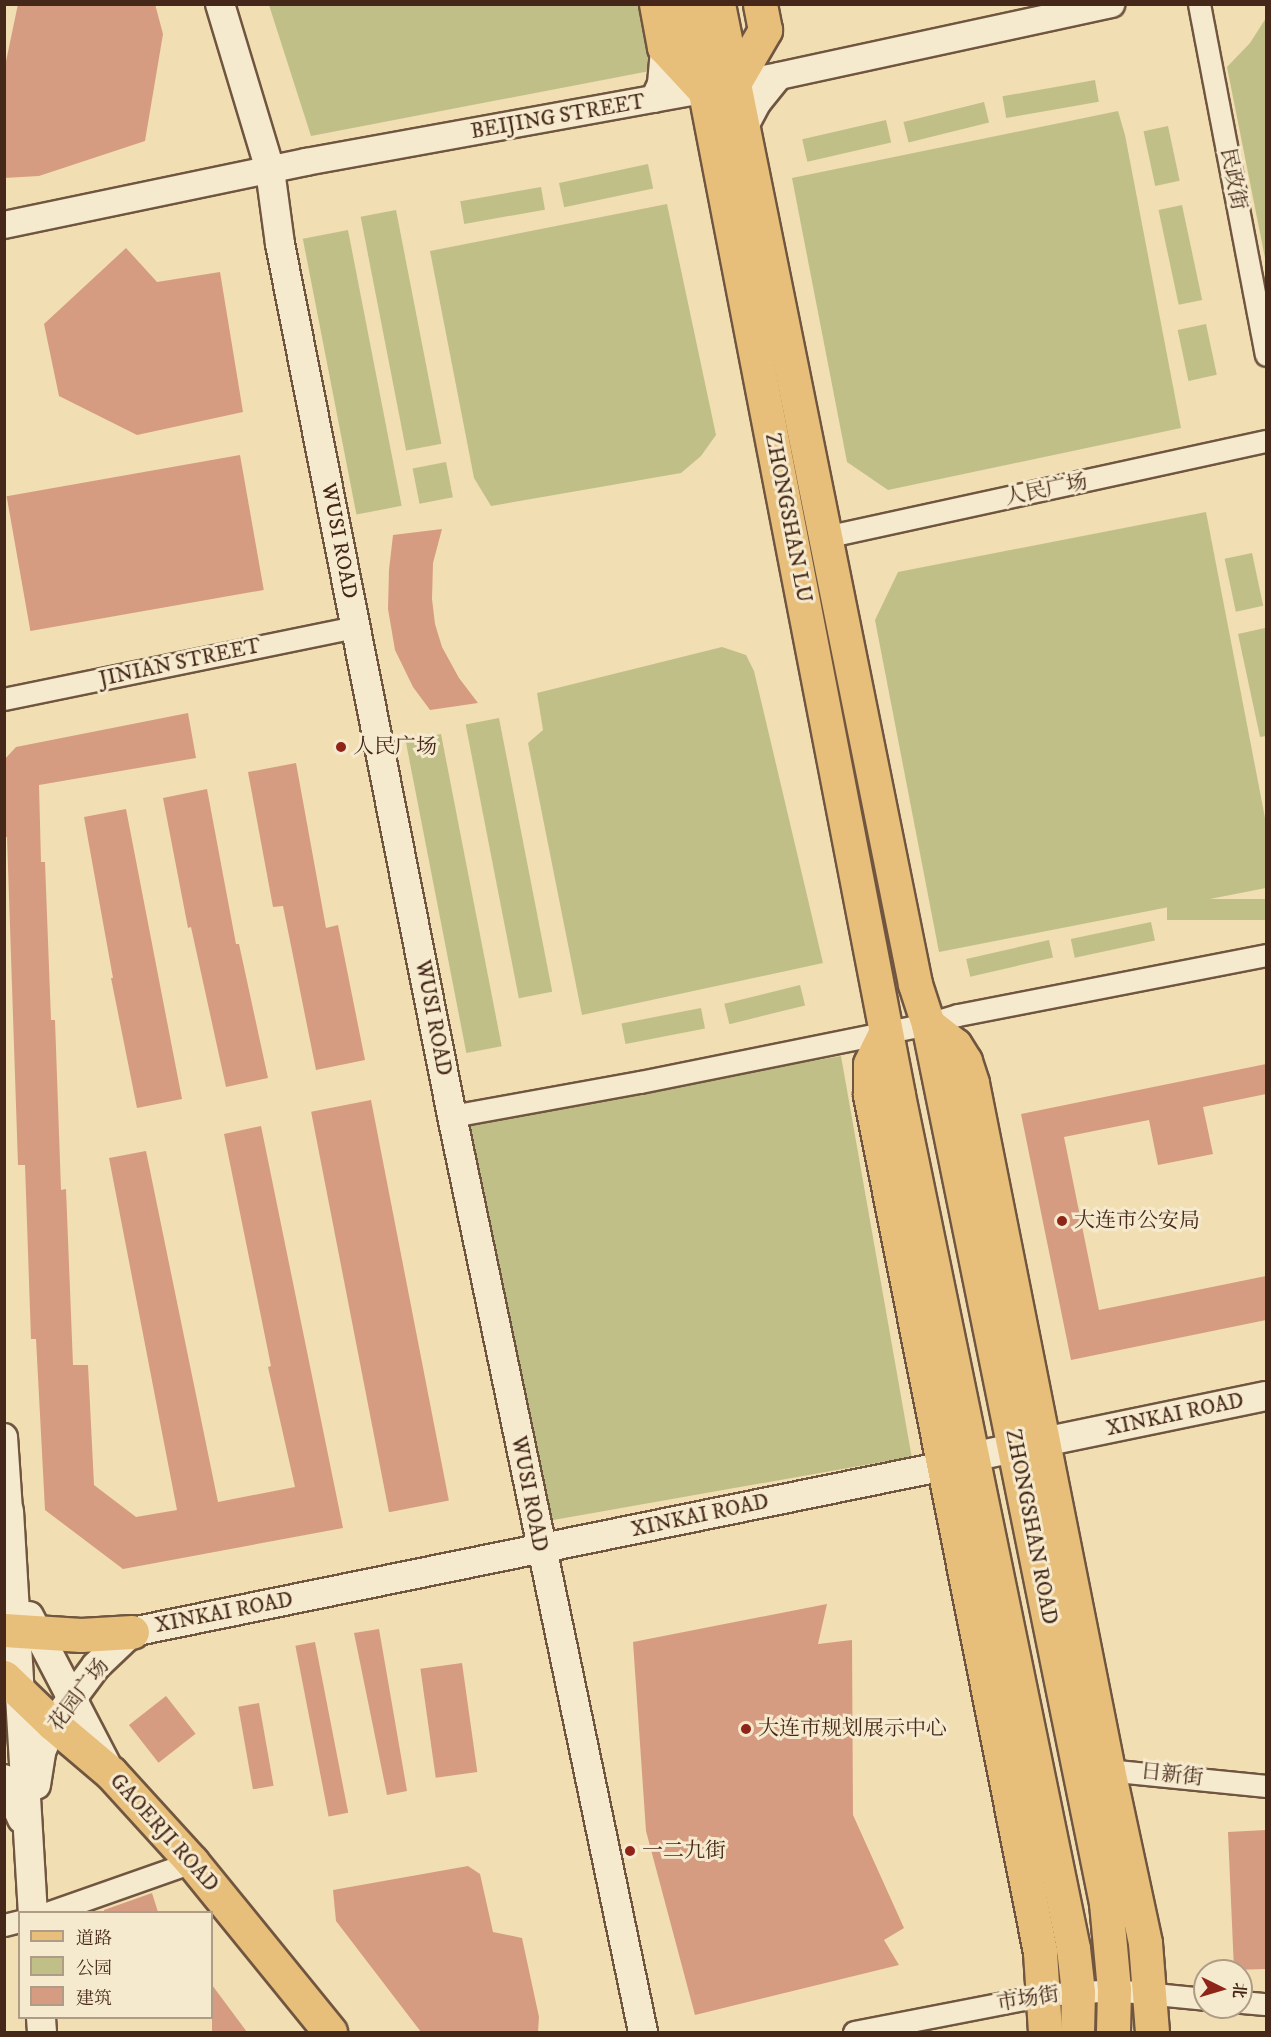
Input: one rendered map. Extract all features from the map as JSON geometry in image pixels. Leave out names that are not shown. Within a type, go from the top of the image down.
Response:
[{"type":"main road","name":"WUSI ROAD","points":[[220,4],[270,170],[280,244],[452,1116],[540,1549],[643,2032]]},
{"type":"main road","points":[[656,4],[664,47],[719,87],[765,30],[760,4]]},
{"type":"main road","name":"ZHONGSHAN LU","points":[[688,4],[719,87],[743,130],[915,984],[928,1024]]},
{"type":"main road","name":"ZHONGSHAN LU","points":[[717,4],[719,87],[886,1031]]},
{"type":"main road","points":[[928,1024],[955,1045],[965,1061],[972,1083],[1030,1445],[1093,1769],[1114,1990],[1113,2032]]},
{"type":"main road","points":[[886,1031],[870,1064],[870,1095],[957,1462],[978,1638],[1040,1952],[1045,2032]]},
{"type":"main road","name":"XINKAI ROAD","points":[[132,1632],[540,1549],[1266,1396]]},
{"type":"main road","name":"ZHONGSHAN ROAD","points":[[957,1462],[1029,1736],[1073,1948],[1078,1992],[1077,2032]]},
{"type":"main road","points":[[4,1548],[9,1511]]},
{"type":"main road","points":[[9,1511],[20,1631],[12,1683],[30,1837],[33,1911]]},
{"type":"main road","points":[[20,1631],[81,1635],[132,1632]]},
{"type":"main road","points":[[20,1631],[62,1712]]},
{"type":"main road","points":[[111,1773],[91,1711],[93,1686],[132,1632]]},
{"type":"main road","name":"花园广场","points":[[30,1837],[41,1752],[62,1712],[96,1666],[132,1632]]},
{"type":"main road","points":[[978,1638],[1029,1736]]},
{"type":"main road","name":"GAOERJI ROAD","points":[[12,1683],[62,1712],[111,1773],[192,1862],[330,2032]]},
{"type":"main road","points":[[4,1751],[10,1762],[30,1837]]},
{"type":"main road","points":[[1093,1769],[1145,1943],[1152,2032]]},
{"type":"main road","points":[[4,1779],[30,1837]]},
{"type":"main road","points":[[1063,2032],[1078,1992]]},
{"type":"street","name":"BEIJING STREET","points":[[4,225],[270,170],[778,76],[1111,4]]},
{"type":"street","name":"民政街","points":[[1199,4],[1266,355]]},
{"type":"street","points":[[654,99],[661,84],[664,47]]},
{"type":"street","points":[[743,130],[758,102],[778,76]]},
{"type":"street","name":"人民广场","points":[[825,537],[1266,441]]},
{"type":"street","name":"JINIAN STREET","points":[[4,699],[356,627]]},
{"type":"street","points":[[452,1116],[640,1082],[928,1024],[969,1013],[1266,955]]},
{"type":"street","points":[[4,1437],[9,1511]]},
{"type":"street","name":"日新街","points":[[1093,1769],[1266,1786]]},
{"type":"street","points":[[53,1911],[192,1862]]},
{"type":"street","name":"市场街","points":[[854,2032],[1044,1995],[1114,1990],[1193,1998]]},
{"type":"green space","points":[[269,5],[640,5],[655,70],[311,136]]},
{"type":"green space","points":[[1266,18],[1266,263],[1227,67],[1250,43]]},
{"type":"green space","points":[[1095,80],[1099,102],[1006,118],[1002,96]]},
{"type":"green space","points":[[984,102],[989,122],[909,142],[903,122]]},
{"type":"green space","points":[[1118,111],[1125,135],[1181,428],[888,490],[847,462],[792,178]]},
{"type":"green space","points":[[886,120],[891,142],[807,162],[802,139]]},
{"type":"green space","points":[[1168,126],[1180,181],[1155,186],[1144,131]]},
{"type":"green space","points":[[648,164],[653,188],[564,207],[559,183]]},
{"type":"green space","points":[[541,187],[545,210],[464,224],[460,201]]},
{"type":"green space","points":[[667,204],[716,435],[701,456],[681,473],[491,506],[474,478],[430,251]]},
{"type":"green space","points":[[1182,205],[1202,300],[1179,305],[1159,210]]},
{"type":"green space","points":[[396,210],[441,444],[406,450],[361,217]]},
{"type":"green space","points":[[348,230],[402,506],[356,515],[303,239]]},
{"type":"green space","points":[[1206,324],[1217,375],[1188,381],[1178,330]]},
{"type":"green space","points":[[446,462],[453,497],[419,504],[413,468]]},
{"type":"green space","points":[[1206,512],[1266,823],[1266,888],[939,952],[875,620],[898,572]]},
{"type":"green space","points":[[1252,553],[1263,606],[1236,612],[1225,559]]},
{"type":"green space","points":[[1265,628],[1266,736],[1260,737],[1238,634]]},
{"type":"green space","points":[[722,647],[746,655],[754,671],[823,963],[582,1015],[528,743],[543,730],[537,693]]},
{"type":"green space","points":[[499,718],[552,992],[519,998],[466,724]]},
{"type":"green space","points":[[441,734],[502,1046],[466,1053],[406,741]]},
{"type":"green space","points":[[1167,899],[1266,899],[1266,920],[1167,920]]},
{"type":"green space","points":[[1151,922],[1155,941],[1075,958],[1071,939]]},
{"type":"green space","points":[[1049,940],[1053,958],[970,977],[966,959]]},
{"type":"green space","points":[[800,985],[805,1005],[729,1024],[724,1004]]},
{"type":"green space","points":[[701,1008],[705,1029],[625,1044],[621,1023]]},
{"type":"green space","points":[[841,1056],[912,1457],[536,1523],[466,1122]]},
{"type":"building","points":[[18,4],[155,4],[163,34],[145,141],[39,176],[4,178],[4,71]]},
{"type":"building","points":[[126,248],[157,282],[220,272],[243,412],[137,435],[59,396],[44,324]]},
{"type":"building","points":[[240,455],[264,590],[30,631],[7,496]]},
{"type":"building","points":[[442,529],[433,563],[432,599],[435,624],[442,647],[459,678],[478,703],[430,710],[413,687],[395,650],[388,609],[389,570],[393,535]]},
{"type":"building","points":[[188,713],[196,758],[39,785],[41,862],[45,862],[51,1020],[55,1020],[61,1190],[66,1189],[73,1365],[88,1365],[94,1485],[136,1517],[177,1510],[109,1158],[146,1151],[218,1502],[295,1487],[268,1367],[271,1366],[224,1134],[261,1126],[343,1528],[123,1569],[45,1510],[36,1339],[31,1339],[25,1165],[18,1165],[7,837],[4,837],[4,760],[16,747]]},
{"type":"building","points":[[296,763],[326,928],[338,925],[365,1060],[316,1070],[283,906],[273,907],[248,772]]},
{"type":"building","points":[[207,789],[236,944],[239,944],[268,1078],[226,1087],[191,927],[188,928],[163,798]]},
{"type":"building","points":[[126,809],[182,1099],[137,1108],[111,978],[113,978],[84,817]]},
{"type":"building","name":"大连市公安局","points":[[1266,1064],[1266,1094],[1203,1107],[1213,1154],[1158,1165],[1149,1120],[1064,1137],[1099,1310],[1266,1276],[1266,1320],[1071,1360],[1021,1114]]},
{"type":"building","points":[[371,1100],[449,1501],[389,1512],[311,1112]]},
{"type":"building","name":"大连市规划展示中心","points":[[827,1604],[818,1644],[852,1640],[853,1815],[904,1928],[884,1940],[899,1965],[695,2015],[646,1831],[633,1642]]},
{"type":"building","points":[[379,1629],[407,1791],[387,1795],[354,1633]]},
{"type":"building","points":[[315,1642],[348,1813],[329,1817],[295,1646]]},
{"type":"building","points":[[462,1663],[477,1772],[436,1778],[420,1669]]},
{"type":"building","points":[[166,1696],[196,1734],[159,1763],[129,1725]]},
{"type":"building","points":[[259,1703],[274,1786],[253,1789],[238,1707]]},
{"type":"building","points":[[1266,1830],[1266,1969],[1253,1969],[1253,1959],[1234,1959],[1228,1832]]},
{"type":"building","points":[[468,1866],[480,1874],[493,1932],[522,1938],[539,2017],[538,2032],[421,2032],[336,1921],[333,1890]]},
{"type":"building","points":[[152,1893],[158,1911],[104,1911]]},
{"type":"building","points":[[213,1986],[247,2032],[212,2032],[213,2019]]},
{"type":"place","name":"人民广场","points":[[341,747]]},
{"type":"place","name":"大连市公安局","points":[[1062,1221]]},
{"type":"place","name":"大连市规划展示中心","points":[[746,1729]]},
{"type":"place","name":"一二九街","points":[[630,1851]]}]
